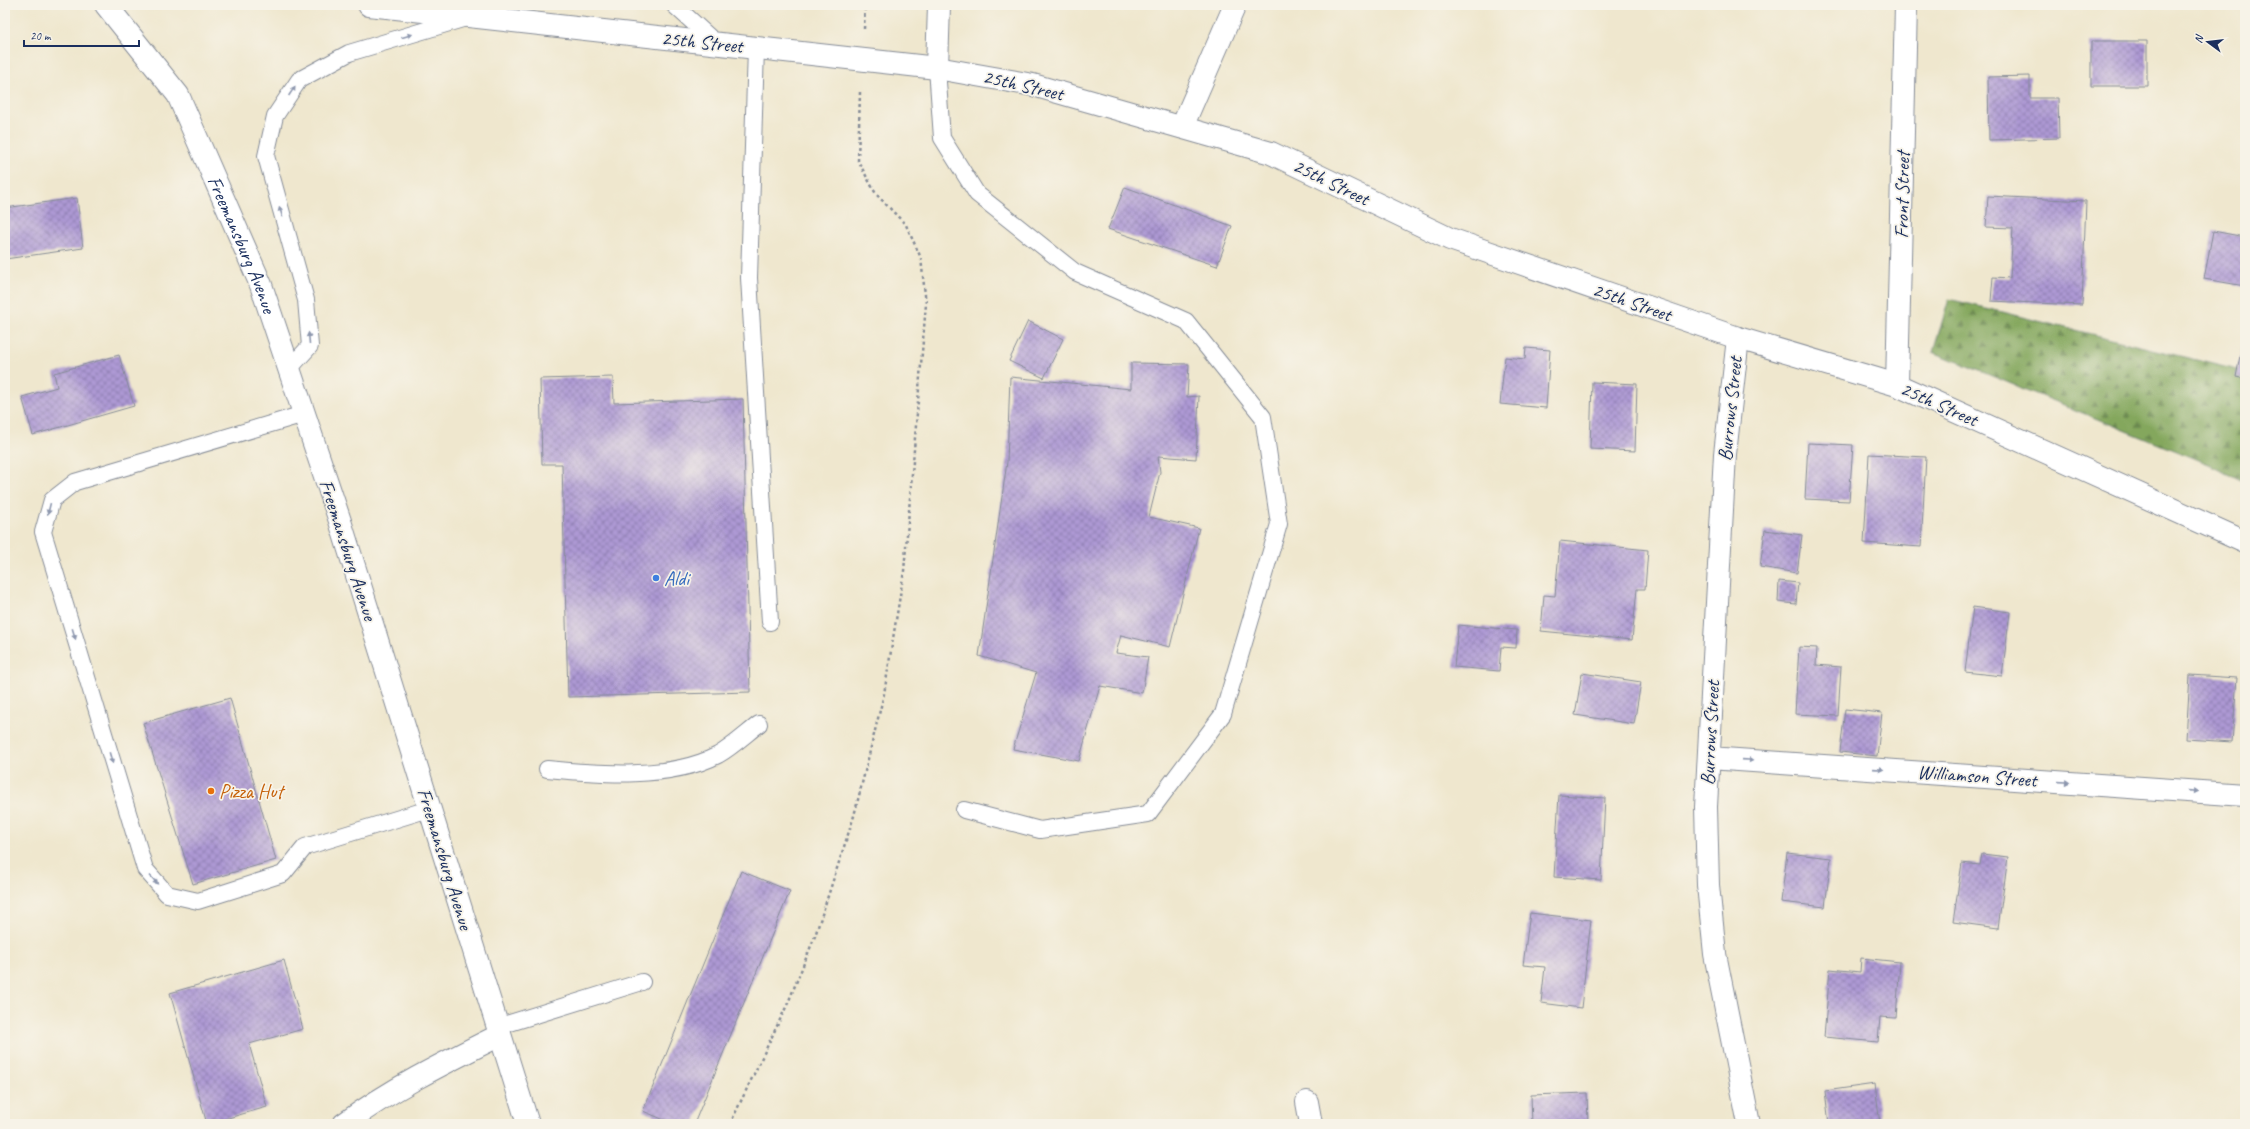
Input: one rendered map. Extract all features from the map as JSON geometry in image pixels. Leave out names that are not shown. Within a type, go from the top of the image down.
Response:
[{"type":"main road","name":"Freemansburg Avenue","points":[[106,5],[178,95],[261,285],[340,521],[528,1124]]},
{"type":"main road","name":"25th Street","points":[[369,5],[937,68],[1033,85],[1182,127],[1271,153],[1450,239],[1738,338],[1897,385],[2245,542]]},
{"type":"main road","points":[[937,68],[939,5]]},
{"type":"main road","points":[[1182,127],[1235,5]]},
{"type":"main road","name":"Front Street","points":[[1897,385],[1906,5]]},
{"type":"main road","name":"Burrows Street","points":[[1738,338],[1724,454],[1706,807],[1708,885],[1715,954],[1750,1124]]},
{"type":"main road","name":"Williamson Street","points":[[1709,758],[2245,795]]},
{"type":"main road","points":[[344,1124],[375,1101],[498,1031]]},
{"type":"main road","points":[[1307,1102],[1311,1124]]},
{"type":"lane","points":[[674,5],[718,44]]},
{"type":"lane","points":[[289,369],[310,346],[306,300],[266,156],[275,116],[299,80],[349,53],[473,16]]},
{"type":"lane","points":[[756,48],[750,278],[770,622]]},
{"type":"lane","points":[[937,68],[942,138],[976,194],[1075,272],[1186,321],[1263,417],[1279,524],[1223,714],[1148,814],[1040,830],[964,810]]},
{"type":"lane","points":[[304,414],[75,482],[52,500],[44,532],[145,869],[167,894],[198,900],[283,874],[305,847],[429,809]]},
{"type":"lane","points":[[547,769],[614,773],[687,766],[718,754],[759,724]]},
{"type":"lane","points":[[498,1031],[642,982]]},
{"type":"path","points":[[864,5],[865,14]]},
{"type":"path","points":[[730,1124],[788,1003],[815,936],[854,816],[880,709],[904,571],[926,304],[921,258],[906,225],[876,194],[858,161],[859,111]]},
{"type":"green space","points":[[1949,299],[2245,372],[2245,482],[2215,467],[1933,352]]},
{"type":"building","points":[[2091,41],[2147,41],[2147,86],[2091,86]]},
{"type":"building","points":[[2030,76],[2030,98],[2058,98],[2059,138],[1989,140],[1988,77]]},
{"type":"building","points":[[1125,187],[1232,226],[1217,266],[1108,229]]},
{"type":"building","points":[[1988,196],[2086,201],[2082,305],[1991,301],[1993,277],[2010,278],[2013,228],[1986,227]]},
{"type":"building","points":[[77,198],[83,248],[5,259],[5,208]]},
{"type":"building","points":[[2213,231],[2245,237],[2245,286],[2204,279]]},
{"type":"building","points":[[1028,321],[1063,339],[1044,378],[1009,361]]},
{"type":"building","points":[[2245,335],[2245,379],[2236,377]]},
{"type":"building","points":[[1526,348],[1550,350],[1546,408],[1500,404],[1505,357],[1525,359]]},
{"type":"building","points":[[119,355],[134,406],[33,435],[22,397],[57,387],[54,373]]},
{"type":"building","points":[[1131,363],[1189,364],[1187,397],[1199,396],[1196,459],[1158,456],[1160,472],[1149,517],[1199,528],[1170,647],[1121,635],[1116,653],[1148,657],[1142,693],[1100,686],[1079,761],[1013,749],[1036,673],[979,656],[1007,462],[1010,377],[1131,389]]},
{"type":"building","name":"Aldi","points":[[613,377],[614,403],[743,399],[750,692],[568,697],[562,464],[542,464],[540,379]]},
{"type":"building","points":[[1592,382],[1637,384],[1635,451],[1590,449]]},
{"type":"building","points":[[1808,443],[1853,445],[1849,501],[1805,499]]},
{"type":"building","points":[[1869,454],[1926,457],[1921,547],[1864,543]]},
{"type":"building","points":[[1765,530],[1802,535],[1797,573],[1760,567]]},
{"type":"building","points":[[1560,541],[1648,550],[1645,589],[1637,589],[1632,640],[1541,631],[1544,595],[1555,596]]},
{"type":"building","points":[[1779,581],[1798,583],[1796,604],[1778,602]]},
{"type":"building","points":[[1973,607],[2010,612],[2002,676],[1965,672]]},
{"type":"building","points":[[1458,625],[1517,630],[1516,648],[1501,647],[1499,671],[1454,667]]},
{"type":"building","points":[[1799,647],[1817,648],[1816,665],[1841,667],[1838,716],[1795,714]]},
{"type":"building","points":[[5,663],[9,679],[5,679]]},
{"type":"building","points":[[1582,673],[1641,682],[1634,724],[1575,715]]},
{"type":"building","points":[[2190,675],[2237,678],[2232,742],[2186,739]]},
{"type":"building","name":"Pizza Hut","points":[[230,698],[276,860],[193,884],[143,723]]},
{"type":"building","points":[[1845,709],[1882,713],[1877,756],[1840,752]]},
{"type":"building","points":[[1559,795],[1605,798],[1601,880],[1554,877]]},
{"type":"building","points":[[1787,853],[1831,858],[1825,907],[1781,902]]},
{"type":"building","points":[[1982,854],[2008,857],[1998,928],[1953,922],[1962,863],[1980,865]]},
{"type":"building","points":[[741,871],[790,891],[694,1124],[674,1124],[643,1111]]},
{"type":"building","points":[[1530,913],[1591,920],[1581,1008],[1541,1003],[1545,967],[1523,965]]},
{"type":"building","points":[[1861,958],[1900,962],[1896,1018],[1880,1017],[1878,1042],[1824,1037],[1830,969],[1860,972]]},
{"type":"building","points":[[284,960],[303,1029],[249,1044],[267,1107],[207,1124],[170,993]]},
{"type":"building","points":[[1875,1084],[1880,1124],[1829,1124],[1825,1091]]},
{"type":"building","points":[[1587,1093],[1588,1124],[1532,1124],[1531,1095]]},
{"type":"place","name":"Aldi","points":[[656,578]]},
{"type":"place","name":"Pizza Hut","points":[[211,791]]}]
